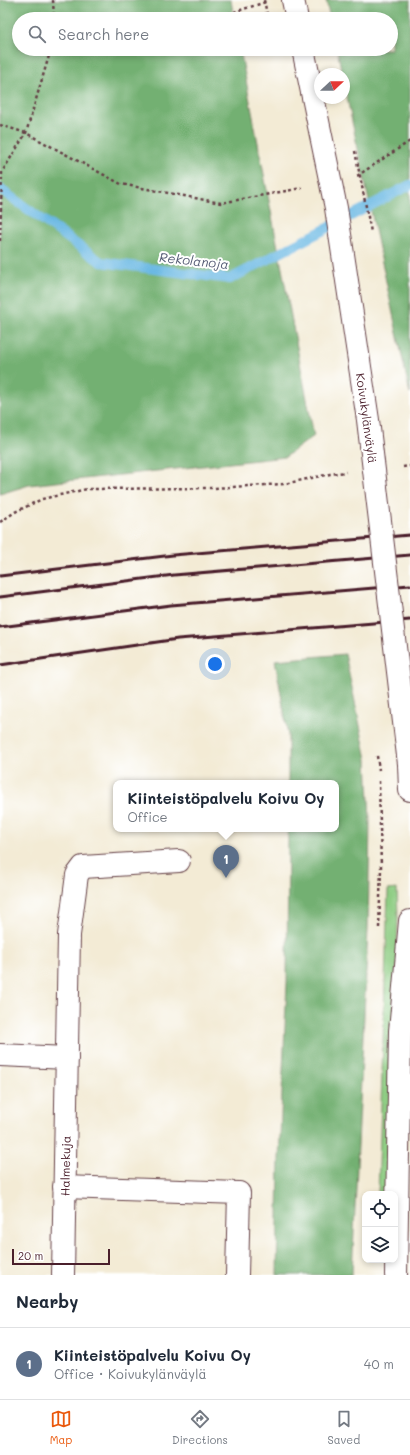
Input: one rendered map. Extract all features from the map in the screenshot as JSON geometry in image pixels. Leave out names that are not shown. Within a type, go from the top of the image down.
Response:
[{"type":"main road","points":[[293,0],[296,12]]},
{"type":"main road","name":"Koivukylänväylä","points":[[304,56],[336,208],[368,420],[409,764],[410,790]]},
{"type":"main road","name":"Halmekuja","points":[[62,1275],[69,935],[77,874],[83,868],[179,862]]},
{"type":"main road","points":[[396,1275],[400,1031],[410,921]]},
{"type":"main road","points":[[0,1055],[67,1058]]},
{"type":"main road","points":[[64,1187],[239,1193],[237,1275]]},
{"type":"path","points":[[53,0],[54,12]]},
{"type":"path","points":[[264,0],[267,12]]},
{"type":"path","points":[[234,12],[273,0]]},
{"type":"path","points":[[0,241],[2,172],[26,133],[49,56]]},
{"type":"path","points":[[0,125],[26,133],[121,184],[221,203],[306,188]]},
{"type":"path","points":[[353,179],[410,141]]},
{"type":"path","points":[[300,182],[302,190]]},
{"type":"path","points":[[396,467],[410,466]]},
{"type":"path","points":[[345,470],[346,478]]},
{"type":"path","points":[[0,522],[15,512],[42,499],[87,489],[213,488],[284,484],[352,471]]},
{"type":"path","points":[[377,754],[379,770]]},
{"type":"green space","points":[[0,0],[231,0],[233,12],[12,12],[12,56],[241,56],[314,436],[285,457],[29,485],[0,494]]},
{"type":"green space","points":[[326,0],[410,0],[410,394],[348,104],[350,104],[350,68],[341,68],[338,56],[398,56],[398,12],[329,12]]},
{"type":"green space","points":[[345,654],[367,759],[370,821],[368,929],[352,1275],[277,1275],[279,1158],[287,982],[288,832],[339,832],[339,780],[288,780],[288,735],[275,660]]},
{"type":"green space","points":[[397,889],[398,916],[391,1191],[378,1191],[388,890]]},
{"type":"waterway","name":"Rekolanoja","points":[[0,189],[101,262],[230,279],[410,185]]},
{"type":"railway","points":[[0,576],[173,555],[410,535]]},
{"type":"railway","points":[[0,597],[174,575],[410,555]]},
{"type":"railway","points":[[0,627],[171,605],[410,585]]},
{"type":"railway","points":[[0,665],[178,639],[410,620]]},
{"type":"place","name":"Kiinteistöpalvelu Koivu Oy","points":[[226,878]]}]
